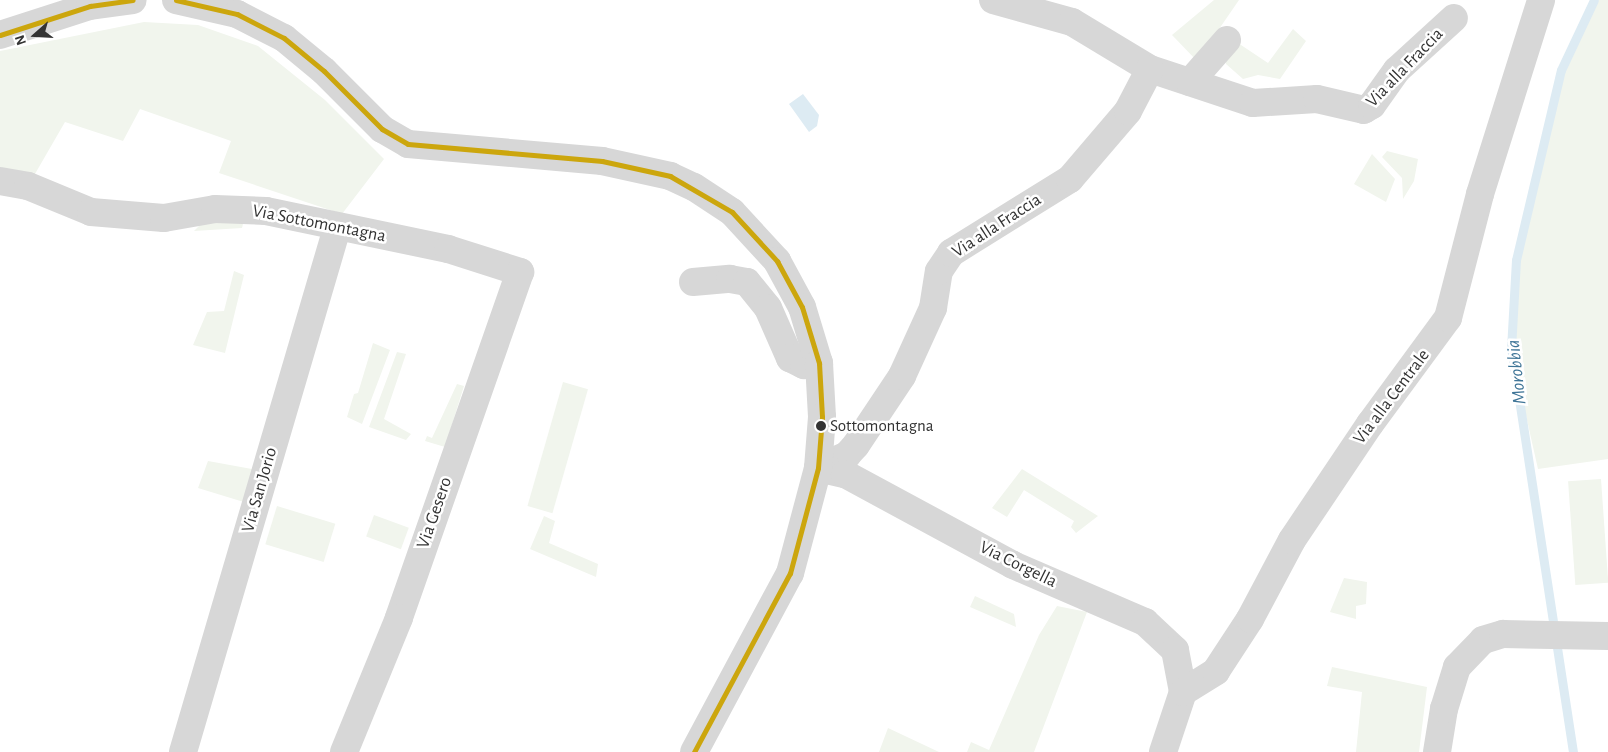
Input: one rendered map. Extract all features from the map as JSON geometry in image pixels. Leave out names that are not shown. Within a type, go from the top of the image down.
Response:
[{"type":"street","points":[[0,35],[90,6],[133,0]]},
{"type":"street","points":[[176,0],[237,14],[284,38],[324,71],[382,129],[408,144],[621,163],[694,187],[750,228],[776,261],[802,307],[819,363],[822,417],[818,468],[790,573],[694,752]]},
{"type":"street","name":"Via alla Fraccia","points":[[993,0],[1072,22],[1150,69],[1261,105],[1317,99],[1364,110],[1372,105],[1397,70],[1454,18]]},
{"type":"street","name":"Via alla Centrale","points":[[1183,692],[1216,671],[1250,619],[1292,540],[1370,424],[1448,318],[1480,194],[1541,0]]},
{"type":"street","points":[[1190,82],[1227,40]]},
{"type":"street","name":"Via alla Fraccia","points":[[818,468],[847,454],[856,445],[902,376],[932,308],[939,271],[951,253],[1070,179],[1128,111],[1150,69]]},
{"type":"street","name":"Via Sottomontagna","points":[[0,181],[28,186],[91,212],[164,218],[236,209],[448,249],[520,272]]},
{"type":"street","name":"Via San Jorio","points":[[183,752],[337,228]]},
{"type":"street","name":"Via Gesero","points":[[344,752],[399,618],[520,272]]},
{"type":"street","points":[[693,282],[730,279],[747,282],[768,308],[790,358],[804,365],[819,363]]},
{"type":"street","name":"Via Corgella","points":[[818,468],[845,474],[1012,565],[1145,622],[1175,650],[1183,692]]},
{"type":"street","points":[[1437,752],[1444,709],[1457,667],[1474,646],[1503,634],[1608,636]]},
{"type":"street","points":[[1163,752],[1183,692]]},
{"type":"shaded area","points":[[1214,0],[1239,0],[1197,61],[1172,35]]},
{"type":"shaded area","points":[[1594,0],[1608,0],[1608,459],[1538,469],[1511,349],[1516,260],[1561,70]]},
{"type":"shaded area","points":[[144,22],[198,25],[258,46],[325,100],[384,159],[342,214],[219,173],[231,141],[140,109],[123,141],[65,122],[28,186],[0,181],[0,51]]},
{"type":"shaded area","points":[[1293,29],[1306,41],[1280,79],[1258,75],[1243,79],[1226,64],[1224,52],[1235,41],[1268,63]]},
{"type":"shaded area","points":[[803,94],[819,115],[817,126],[809,132],[789,104]]},
{"type":"shaded area","points":[[1387,151],[1418,159],[1414,181],[1403,199],[1402,178],[1382,157]]},
{"type":"shaded area","points":[[1372,154],[1395,179],[1386,202],[1354,184]]},
{"type":"shaded area","points":[[245,216],[242,228],[194,231],[207,218]]},
{"type":"shaded area","points":[[234,271],[244,275],[225,353],[193,345],[207,312],[224,311]]},
{"type":"shaded area","points":[[373,343],[390,350],[362,424],[347,417],[354,394],[358,393]]},
{"type":"shaded area","points":[[397,352],[406,354],[384,419],[411,434],[406,440],[369,427]]},
{"type":"shaded area","points":[[563,382],[588,389],[552,513],[527,506]]},
{"type":"shaded area","points":[[457,384],[464,386],[445,447],[425,441],[427,436],[432,438]]},
{"type":"shaded area","points":[[208,461],[257,470],[247,503],[198,488]]},
{"type":"shaded area","points":[[1022,469],[1098,516],[1076,533],[1071,527],[1074,521],[1024,490],[1007,517],[992,508]]},
{"type":"shaded area","points":[[1601,479],[1608,583],[1575,585],[1568,481]]},
{"type":"shaded area","points":[[277,506],[335,524],[324,562],[265,544]]},
{"type":"shaded area","points":[[374,515],[409,528],[401,549],[366,537]]},
{"type":"shaded area","points":[[544,516],[555,521],[549,543],[598,564],[596,577],[530,549]]},
{"type":"shaded area","points":[[1344,578],[1367,582],[1366,604],[1356,606],[1356,619],[1330,612]]},
{"type":"shaded area","points":[[975,596],[1014,614],[1016,627],[970,607]]},
{"type":"shaded area","points":[[1057,606],[1087,612],[1034,752],[967,752],[971,742],[989,750],[1039,635]]},
{"type":"shaded area","points":[[1332,667],[1427,687],[1419,752],[1356,752],[1362,692],[1327,686]]},
{"type":"shaded area","points":[[888,728],[939,752],[879,752]]},
{"type":"waterway","name":"Morobbia","points":[[1573,752],[1511,349],[1516,260],[1561,70],[1594,0]]},
{"type":"transit line","points":[[0,35],[90,6],[133,0]]},
{"type":"transit line","points":[[176,0],[237,14],[284,38],[324,71],[382,129],[408,144],[602,161],[670,176],[732,212],[777,261],[802,307],[819,363],[822,417],[818,468],[790,573],[694,752]]},
{"type":"place","name":"Sottomontagna","points":[[821,426]]}]
